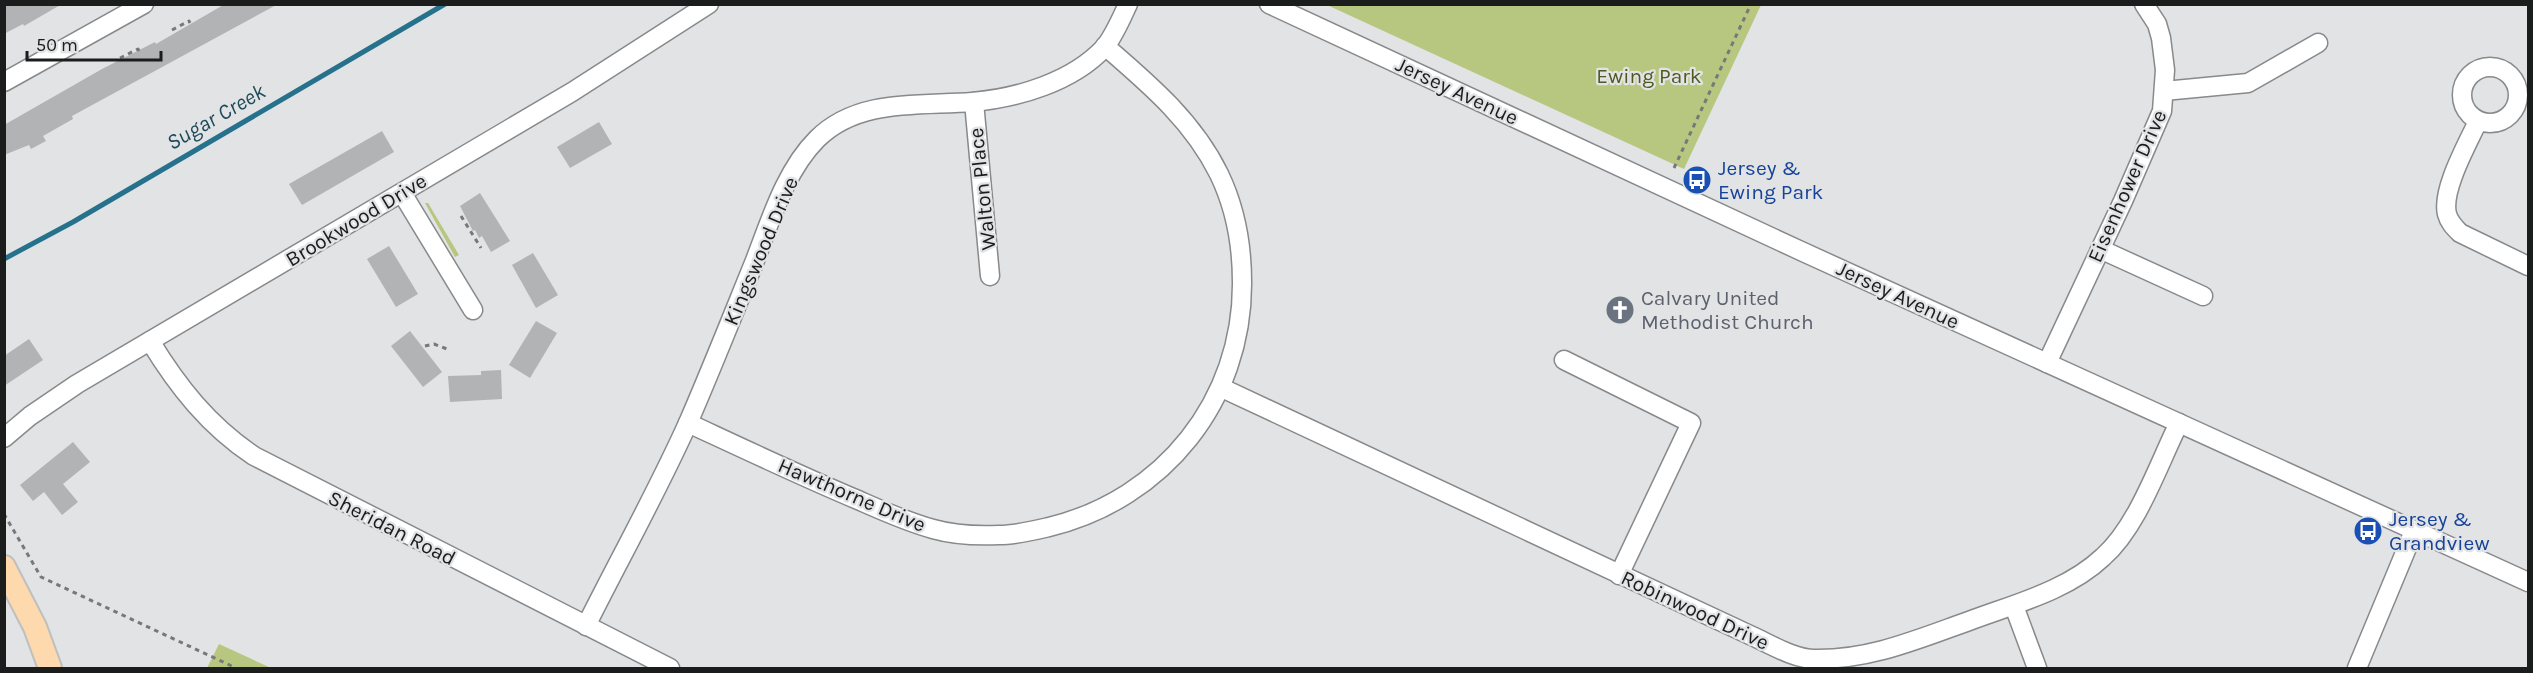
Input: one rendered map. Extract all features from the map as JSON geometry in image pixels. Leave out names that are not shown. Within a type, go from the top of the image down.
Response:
[{"type":"main road","points":[[4,567],[35,627],[50,669]]},
{"type":"street","points":[[4,82],[144,4]]},
{"type":"street","name":"Brookwood Drive","points":[[4,438],[56,397],[572,92],[709,4]]},
{"type":"street","name":"Kingswood Drive","points":[[586,626],[688,423],[776,207],[795,170],[818,138],[840,120],[875,109],[902,105],[974,102],[1040,88],[1088,63],[1105,46],[1128,4]]},
{"type":"street","name":"Jersey Avenue","points":[[1269,4],[2047,363],[2529,582]]},
{"type":"street","name":"Eisenhower Drive","points":[[2047,363],[2154,133],[2162,111],[2164,91],[2162,38],[2157,24],[2144,4]]},
{"type":"street","points":[[2164,91],[2248,83],[2318,43]]},
{"type":"street","name":"Hawthorne Drive","points":[[688,423],[911,522],[954,533],[1020,534],[1079,518],[1133,490],[1151,477],[1182,448],[1222,388],[1235,349],[1242,299],[1242,247],[1228,196],[1219,174],[1187,124],[1160,95],[1105,46]]},
{"type":"street","name":"Walton Place","points":[[974,102],[990,276]]},
{"type":"street","points":[[2478,121],[2447,192],[2447,215],[2452,225],[2460,233],[2529,266]]},
{"type":"street","points":[[402,193],[473,310]]},
{"type":"street","points":[[2100,249],[2203,296]]},
{"type":"street","name":"Sheridan Road","points":[[150,341],[180,388],[202,413],[235,443],[254,456],[670,669]]},
{"type":"street","points":[[1563,360],[1691,423],[1619,575]]},
{"type":"street","name":"Robinwood Drive","points":[[1222,388],[1811,664],[1872,655],[2014,606],[2079,576],[2115,545],[2130,523],[2179,423]]},
{"type":"street","points":[[2357,669],[2414,531]]},
{"type":"street","points":[[2014,606],[2037,669]]},
{"type":"path","points":[[1674,168],[1751,4]]},
{"type":"path","points":[[172,30],[189,21],[190,23]]},
{"type":"path","points":[[120,58],[138,49],[139,51]]},
{"type":"path","points":[[461,216],[481,248]]},
{"type":"path","points":[[425,346],[434,344],[447,349]]},
{"type":"path","points":[[4,514],[42,576],[236,669]]},
{"type":"green space","name":"Ewing Park","points":[[1327,5],[1761,5],[1684,169]]},
{"type":"green space","points":[[425,203],[428,203],[459,255],[455,257]]},
{"type":"green space","points":[[219,644],[271,668],[207,668]]},
{"type":"building","points":[[4,4],[62,4],[24,26],[23,24],[4,34]]},
{"type":"building","points":[[225,4],[278,4],[72,116],[73,119],[43,136],[46,141],[31,149],[29,145],[4,155],[4,125],[102,69],[155,42],[156,44]]},
{"type":"building","points":[[599,122],[612,144],[570,168],[557,147]]},
{"type":"building","points":[[382,131],[394,152],[302,205],[289,184]]},
{"type":"building","points":[[480,193],[510,241],[491,252],[482,236],[479,238],[475,230],[473,231],[460,206]]},
{"type":"building","points":[[389,246],[418,294],[396,307],[367,259]]},
{"type":"building","points":[[533,253],[558,295],[536,308],[512,265]]},
{"type":"building","points":[[536,321],[557,333],[530,378],[509,365]]},
{"type":"building","points":[[410,331],[442,372],[423,387],[391,346]]},
{"type":"building","points":[[29,339],[43,360],[4,386],[4,356]]},
{"type":"building","points":[[501,370],[502,399],[450,402],[448,376],[481,375],[481,371]]},
{"type":"building","points":[[73,442],[90,462],[63,484],[78,502],[62,515],[44,492],[33,501],[20,485]]},
{"type":"waterway","name":"Sugar Creek","points":[[4,259],[73,222],[445,4]]},
{"type":"place","name":"Jersey & Ewing Park","points":[[1697,180]]},
{"type":"place","name":"Calvary United Methodist Church","points":[[1620,310]]},
{"type":"place","name":"Jersey & Grandview","points":[[2368,531]]}]
